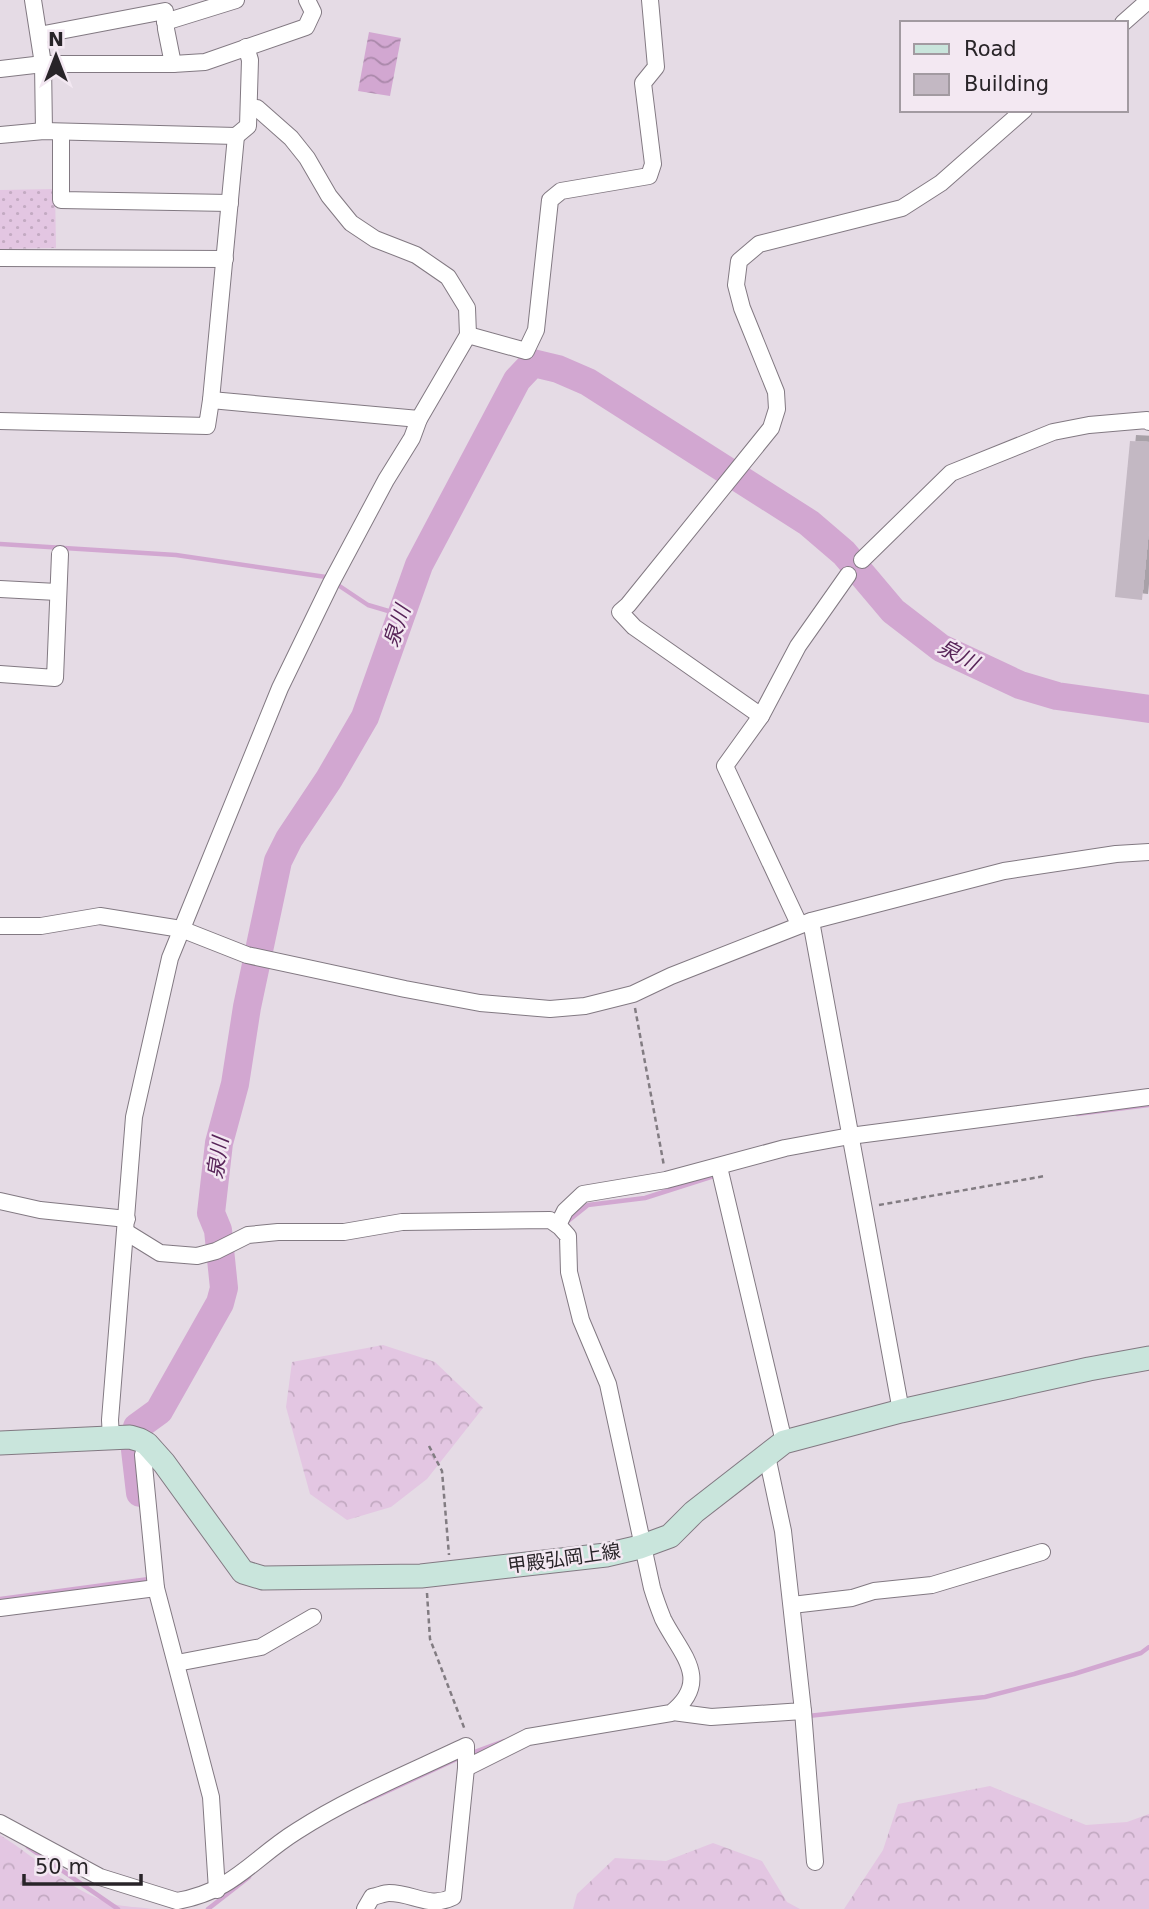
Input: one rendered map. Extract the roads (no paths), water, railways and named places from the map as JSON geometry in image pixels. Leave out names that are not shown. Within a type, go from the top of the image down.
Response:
[{"type":"main road","name":"甲殿弘岡上線","points":[[132,1440],[164,1463],[243,1572],[263,1578],[451,1573],[606,1555],[637,1548],[670,1536],[694,1512],[775,1449],[901,1411],[1149,1358]]},
{"type":"main road","points":[[0,1443],[132,1440]]},
{"type":"street","points":[[33,0],[61,200],[230,203]]},
{"type":"street","points":[[39,35],[165,11],[177,20],[236,0]]},
{"type":"street","points":[[0,69],[43,64],[205,62],[306,27],[313,12],[307,0]]},
{"type":"street","points":[[468,335],[526,351],[536,330],[550,200],[561,191],[649,176],[653,164],[643,83],[656,67],[650,0]]},
{"type":"street","points":[[1126,21],[1149,0]]},
{"type":"street","points":[[165,11],[173,64]]},
{"type":"street","points":[[0,135],[53,131],[236,136],[248,126],[250,60],[246,47]]},
{"type":"street","points":[[217,1890],[211,1797],[156,1588],[143,1455],[132,1440],[110,1420],[134,1117],[170,958],[280,688],[332,580],[468,335],[467,308],[448,277],[415,255],[375,239],[351,223],[329,196],[291,138],[257,108],[249,108]]},
{"type":"street","points":[[761,716],[634,627],[620,612],[771,428],[777,409],[776,392],[742,308],[736,285],[739,261],[759,244],[902,208],[941,183],[1022,112]]},
{"type":"street","points":[[0,421],[207,426],[236,136]]},
{"type":"street","points":[[0,258],[225,259]]},
{"type":"street","points":[[211,400],[419,419]]},
{"type":"street","points":[[862,560],[951,473],[1053,432],[1089,425],[1149,422]]},
{"type":"street","points":[[0,674],[55,678],[60,554]]},
{"type":"street","points":[[848,575],[798,646],[761,716],[725,766],[805,922],[851,1144],[901,1411]]},
{"type":"street","points":[[0,589],[57,592]]},
{"type":"street","points":[[0,926],[41,926],[100,916],[181,929],[247,955],[265,959],[480,1003],[550,1009],[584,1006],[633,994],[805,922],[1004,871],[1116,854],[1149,852]]},
{"type":"street","points":[[562,1228],[565,1211],[583,1194],[666,1180],[720,1175],[785,1148],[851,1144],[1149,1097]]},
{"type":"street","points":[[720,1175],[775,1449],[804,1718],[815,1862]]},
{"type":"street","points":[[0,1201],[127,1225],[160,1252],[197,1256],[248,1235],[344,1232],[402,1222],[550,1220],[562,1228],[569,1236],[569,1272],[581,1320],[608,1384],[637,1548],[663,1618],[691,1665],[687,1698],[673,1712]]},
{"type":"street","points":[[792,1605],[852,1598],[874,1591],[932,1585],[1042,1552]]},
{"type":"street","points":[[0,1608],[156,1588]]},
{"type":"street","points":[[177,1663],[261,1647],[313,1617]]},
{"type":"street","points":[[0,1824],[100,1877],[177,1900],[217,1890],[294,1832],[347,1802],[528,1737],[673,1712],[711,1717],[804,1718]]},
{"type":"street","points":[[365,1909],[372,1897],[391,1893],[433,1907],[445,1905],[453,1897],[466,1758]]},
{"type":"water","points":[[369,32],[401,38],[390,96],[358,91]]},
{"type":"waterway","name":"泉川","points":[[140,1493],[135,1450],[137,1427],[159,1411],[220,1303],[224,1288],[218,1230],[211,1213],[219,1143],[235,1084],[247,1007],[278,861],[365,717],[419,565],[517,380],[533,363],[558,369],[588,382],[809,523],[844,553],[893,611],[941,648],[1020,685],[1057,696],[1149,709]]},
{"type":"waterway","points":[[0,544],[176,555],[326,577],[368,605],[402,615]]},
{"type":"waterway","points":[[1077,1114],[1149,1105]]},
{"type":"waterway","points":[[568,1221],[588,1205],[645,1198],[717,1175]]},
{"type":"waterway","points":[[0,1599],[149,1579]]},
{"type":"waterway","points":[[808,1716],[985,1697],[1074,1674],[1141,1653],[1149,1647]]},
{"type":"waterway","points":[[469,1754],[504,1741]]},
{"type":"waterway","points":[[364,1802],[461,1757]]},
{"type":"waterway","points":[[28,1847],[118,1909]]},
{"type":"waterway","points":[[208,1909],[249,1877]]}]
